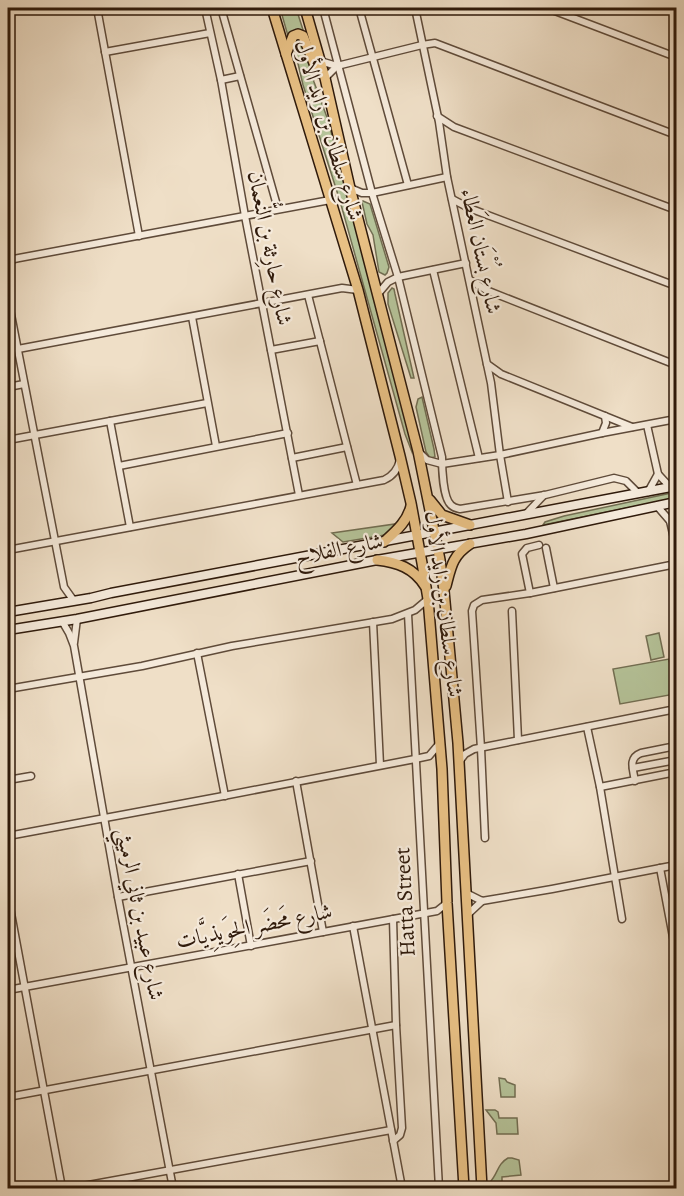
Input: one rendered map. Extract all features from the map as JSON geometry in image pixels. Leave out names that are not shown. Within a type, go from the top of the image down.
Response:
[{"type":"main road","name":"شارع سلطان بن زايد الأول","points":[[272,8],[358,290],[411,503],[427,594],[442,769],[447,914],[464,1188]]},
{"type":"main road","name":"شارع سلطان بن زايد الأول","points":[[305,8],[325,78],[350,188],[418,451],[438,549],[458,743],[482,1188]]},
{"type":"main road","points":[[286,54],[293,36],[298,34],[303,36],[320,78],[327,88]]},
{"type":"main road","name":"شارع الفلاح","points":[[8,612],[673,487]]},
{"type":"main road","points":[[427,495],[442,515],[470,525]]},
{"type":"main road","points":[[384,542],[407,518],[411,503]]},
{"type":"main road","name":"شارع الفلاح","points":[[8,630],[77,619],[676,504]]},
{"type":"main road","points":[[444,591],[453,560],[470,544]]},
{"type":"main road","points":[[377,560],[390,561],[409,569],[416,574],[427,594]]},
{"type":"street","points":[[97,8],[139,236]]},
{"type":"street","name":"شارع حارِثة بن النُّعمان","points":[[205,8],[299,495]]},
{"type":"street","points":[[221,8],[278,209]]},
{"type":"street","points":[[323,8],[372,193],[398,277],[439,446],[449,504],[460,509],[508,502],[614,478],[626,481],[638,493]]},
{"type":"street","points":[[359,8],[408,185]]},
{"type":"street","name":"شارع بُسْتَان العَطاء","points":[[415,8],[447,177],[487,364],[508,502]]},
{"type":"street","points":[[547,8],[676,57]]},
{"type":"street","points":[[105,52],[210,33]]},
{"type":"street","points":[[325,78],[338,66],[430,43],[440,44],[676,135]]},
{"type":"street","points":[[320,61],[338,66]]},
{"type":"street","points":[[220,80],[240,76]]},
{"type":"street","points":[[437,116],[454,127],[676,210]]},
{"type":"street","points":[[440,133],[454,127]]},
{"type":"street","points":[[350,188],[362,193],[372,193],[447,177]]},
{"type":"street","points":[[452,199],[470,208],[676,286]]},
{"type":"street","points":[[8,264],[19,258],[330,200]]},
{"type":"street","points":[[457,220],[461,212],[470,208]]},
{"type":"street","points":[[377,295],[388,282],[398,277],[466,263]]},
{"type":"street","points":[[433,270],[479,458]]},
{"type":"street","points":[[342,288],[353,275]]},
{"type":"street","points":[[470,280],[486,290],[676,365]]},
{"type":"street","points":[[18,349],[342,288],[358,290]]},
{"type":"street","points":[[472,296],[486,290]]},
{"type":"street","points":[[308,295],[357,485]]},
{"type":"street","points":[[8,299],[64,587],[74,601]]},
{"type":"street","points":[[192,317],[216,446]]},
{"type":"street","points":[[271,350],[320,341]]},
{"type":"street","points":[[487,364],[501,374],[633,427]]},
{"type":"street","points":[[490,382],[501,374]]},
{"type":"street","points":[[8,387],[24,384]]},
{"type":"street","points":[[8,440],[207,403]]},
{"type":"street","points":[[602,433],[606,423],[605,416]]},
{"type":"street","points":[[418,451],[427,460],[442,464],[500,455],[676,419]]},
{"type":"street","points":[[110,421],[130,528]]},
{"type":"street","points":[[647,425],[658,474],[673,487]]},
{"type":"street","points":[[119,466],[288,433]]},
{"type":"street","points":[[292,458],[347,447]]},
{"type":"street","points":[[8,550],[384,480],[398,468],[400,456]]},
{"type":"street","points":[[648,492],[658,474]]},
{"type":"street","points":[[525,515],[545,495]]},
{"type":"street","points":[[676,504],[673,521],[676,547]]},
{"type":"street","points":[[657,506],[673,521]]},
{"type":"street","points":[[554,588],[543,547],[527,548],[522,554],[530,593],[676,564]]},
{"type":"street","points":[[60,603],[64,587]]},
{"type":"street","name":"شارع سلطان بن زايد الأول","points":[[485,838],[477,748],[472,614],[474,605],[479,601],[530,593]]},
{"type":"street","points":[[8,688],[142,666],[197,653],[392,619],[415,610],[427,594]]},
{"type":"street","points":[[512,611],[518,740]]},
{"type":"street","name":"Hatta Street","points":[[408,614],[439,1188]]},
{"type":"street","name":"شارع عبيد بن ثاني الرميثي","points":[[77,619],[74,646],[79,676],[173,1188]]},
{"type":"street","name":"شارع عبيد بن ثاني الرميثي","points":[[62,621],[74,646]]},
{"type":"street","points":[[373,622],[380,765]]},
{"type":"street","points":[[197,653],[225,796]]},
{"type":"street","points":[[459,762],[465,754],[477,748],[676,709]]},
{"type":"street","points":[[588,727],[622,919]]},
{"type":"street","points":[[8,836],[429,756],[440,743]]},
{"type":"street","points":[[458,743],[477,748]]},
{"type":"street","points":[[635,780],[632,760],[638,754],[676,746]]},
{"type":"street","points":[[429,756],[442,769]]},
{"type":"street","points":[[633,768],[676,760]]},
{"type":"street","points":[[600,787],[676,772]]},
{"type":"street","points":[[8,780],[31,776]]},
{"type":"street","points":[[296,781],[323,932]]},
{"type":"street","points":[[118,897],[311,861]]},
{"type":"street","points":[[467,915],[482,901],[676,865]]},
{"type":"street","points":[[660,868],[676,953]]},
{"type":"street","points":[[238,874],[251,946]]},
{"type":"street","points":[[466,893],[482,901]]},
{"type":"street","points":[[8,897],[62,1188]]},
{"type":"street","name":"شارع مَحضَر الحِوَيذِيَّات","points":[[8,990],[423,914],[437,911],[447,903]]},
{"type":"street","name":"شارع مَحضَر الحِوَيذِيَّات","points":[[437,911],[447,914]]},
{"type":"street","points":[[393,919],[402,1128],[400,1135],[393,1141]]},
{"type":"street","points":[[353,926],[402,1188]]},
{"type":"street","points":[[8,1097],[396,1025]]},
{"type":"street","points":[[72,1188],[391,1130]]},
{"type":"green space","points":[[280,8],[296,8],[304,33],[288,36]]},
{"type":"green space","points":[[299,38],[303,42],[328,120],[413,446],[412,452],[340,201],[303,85],[293,42]]},
{"type":"green space","points":[[363,201],[370,204],[389,267],[385,275],[379,272],[373,235],[367,224]]},
{"type":"green space","points":[[392,288],[414,378],[411,378],[388,304],[388,293]]},
{"type":"green space","points":[[422,397],[434,449],[435,457],[430,458],[426,452],[416,407],[418,399]]},
{"type":"green space","points":[[676,492],[676,498],[543,525],[545,522],[564,516]]},
{"type":"green space","points":[[395,524],[391,534],[343,542],[332,533]]},
{"type":"green space","points":[[659,633],[664,657],[651,660],[646,636]]},
{"type":"green space","points":[[669,659],[675,694],[620,704],[613,669]]},
{"type":"green space","points":[[499,1078],[515,1085],[515,1097],[501,1097]]},
{"type":"green space","points":[[486,1110],[495,1110],[499,1118],[517,1118],[518,1134],[497,1134],[496,1123]]},
{"type":"green space","points":[[508,1158],[519,1160],[521,1175],[502,1177],[502,1185],[490,1186],[500,1166]]}]
